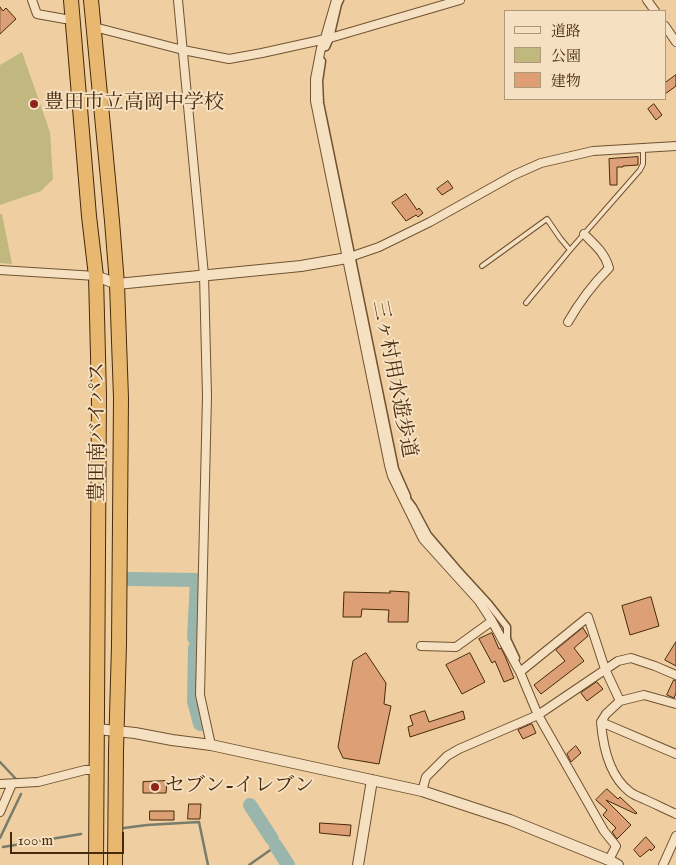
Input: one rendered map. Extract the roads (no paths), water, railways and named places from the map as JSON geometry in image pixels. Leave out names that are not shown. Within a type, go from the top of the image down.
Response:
[{"type":"highway","name":"豊田南バイパス","points":[[71,0],[89,216],[106,280],[121,408],[115,865]]},
{"type":"highway","name":"豊田南バイパス","points":[[92,0],[107,155],[105,297],[107,361],[99,395],[97,865]]},
{"type":"highway","points":[[97,865],[104,846],[106,829],[107,741],[110,735],[116,731]]},
{"type":"street","points":[[32,0],[37,14],[65,19]]},
{"type":"street","points":[[178,0],[204,275],[207,396],[200,695],[211,744]]},
{"type":"street","points":[[97,729],[211,744],[422,791],[510,820],[614,862],[616,846],[604,831],[538,715],[521,671],[479,601],[424,539],[392,476],[350,257],[315,101],[321,48],[328,38],[338,0]]},
{"type":"street","points":[[98,28],[183,50],[229,59],[328,38],[460,0]]},
{"type":"street","points":[[666,27],[676,42]]},
{"type":"street","points":[[0,270],[106,280],[204,275],[301,266],[350,257],[379,247],[430,222],[514,174],[541,162],[593,151],[676,146]]},
{"type":"street","points":[[568,322],[578,304],[594,283],[609,268],[607,260],[601,251],[584,234]]},
{"type":"street","name":"三ヶ村用水遊歩道","points":[[350,257],[395,470],[407,499],[428,535],[490,604],[507,627],[507,639],[521,671]]},
{"type":"street","points":[[521,671],[588,618],[605,669],[620,702]]},
{"type":"street","points":[[421,646],[456,647],[492,621]]},
{"type":"street","points":[[422,791],[426,777],[447,756],[538,715],[618,661],[631,658],[676,675]]},
{"type":"street","points":[[676,704],[644,695],[620,702],[606,714],[601,722],[610,767],[615,776],[631,793],[676,814]]},
{"type":"street","points":[[601,722],[676,754]]},
{"type":"street","points":[[0,784],[38,782],[85,770],[97,770]]},
{"type":"street","points":[[358,865],[372,780]]},
{"type":"street","points":[[0,812],[12,784]]},
{"type":"street","points":[[663,865],[676,836]]},
{"type":"lane","points":[[526,303],[640,170],[644,164],[643,148]]},
{"type":"lane","points":[[482,266],[547,219],[570,250]]},
{"type":"waterway","points":[[130,579],[197,580],[194,638]]},
{"type":"waterway","points":[[195,648],[194,701],[200,724]]},
{"type":"waterway","points":[[0,762],[16,779]]},
{"type":"waterway","points":[[0,838],[21,794]]},
{"type":"waterway","points":[[250,805],[272,839]]},
{"type":"waterway","points":[[124,828],[199,822],[208,865]]},
{"type":"waterway","points":[[3,847],[81,834]]},
{"type":"waterway","points":[[249,865],[276,846]]},
{"type":"waterway","points":[[276,846],[288,865]]},
{"type":"place","name":"豊田市立高岡中学校","points":[[34,104]]},
{"type":"place","name":"セブン-イレブン","points":[[155,787]]}]
